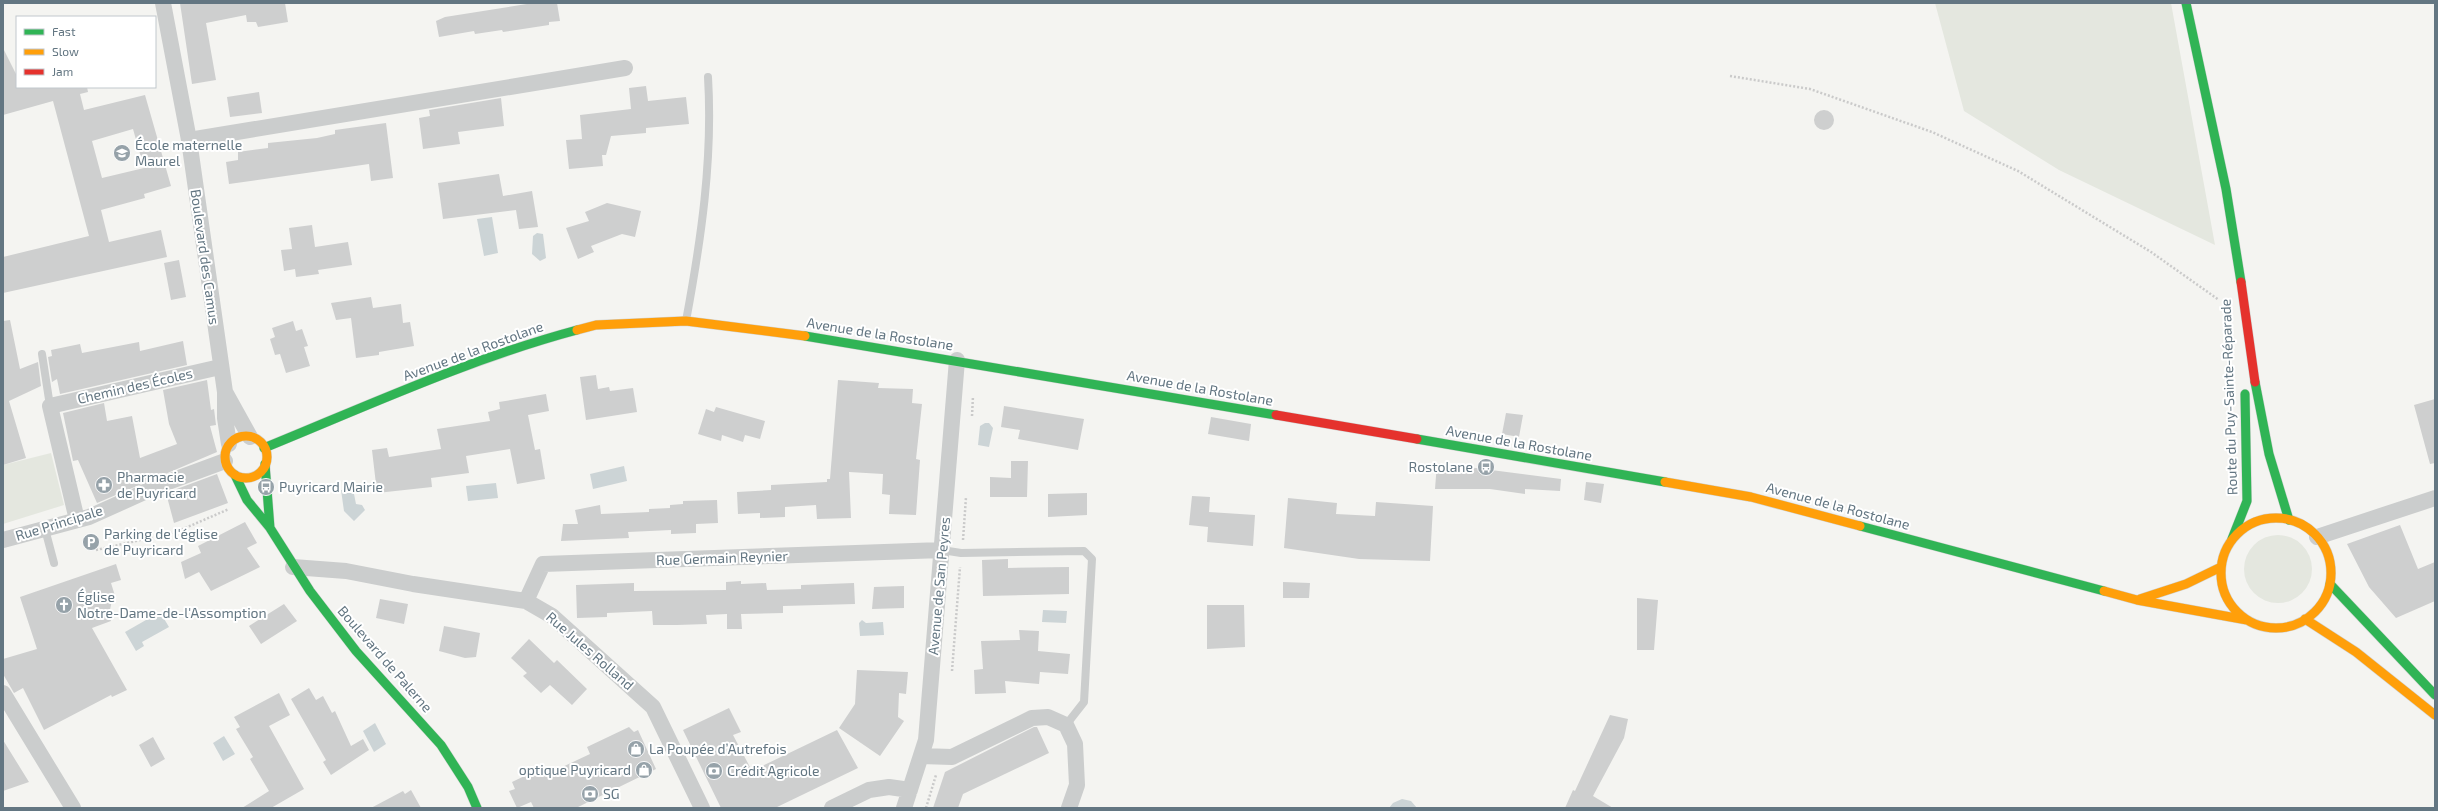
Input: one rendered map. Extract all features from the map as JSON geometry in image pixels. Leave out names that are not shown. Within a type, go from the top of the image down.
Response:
[{"type":"street","name":"Boulevard des Camus","points":[[162,3],[189,140],[220,366],[225,392],[225,418],[229,444]]},
{"type":"street","name":"Route du Puy-Sainte-Réparade","points":[[2186,3],[2236,250],[2260,416],[2281,496],[2290,520]]},
{"type":"street","points":[[189,140],[625,68]]},
{"type":"street","name":"Route du Puy-Sainte-Réparade","points":[[2236,250],[2243,368]]},
{"type":"street","name":"Avenue de la Rostolane","points":[[264,448],[459,368],[526,344],[596,326],[686,321],[845,341],[928,357],[957,360],[1751,497],[2137,600],[2247,620]]},
{"type":"street","name":"Avenue de San Peyres","points":[[904,808],[926,740],[957,360]]},
{"type":"street","name":"Chemin des Écoles","points":[[50,406],[220,366]]},
{"type":"street","name":"Route du Puy-Sainte-Réparade","points":[[2232,540],[2247,501],[2244,383]]},
{"type":"street","name":"Boulevard des Camus","points":[[225,392],[250,437]]},
{"type":"street","points":[[50,406],[77,520]]},
{"type":"street","points":[[238,437],[250,437],[258,440],[264,448],[265,464],[258,474],[247,478],[235,475],[229,469],[225,461],[225,452],[229,444],[238,437]]},
{"type":"street","name":"Rue Principale","points":[[3,540],[90,517],[160,485],[225,461]]},
{"type":"street","name":"Boulevard de Palerne","points":[[265,464],[270,528]]},
{"type":"street","name":"Boulevard de Palerne","points":[[235,475],[247,500],[270,528],[293,567],[356,651],[441,745],[468,787],[477,808]]},
{"type":"street","points":[[2318,537],[2435,498]]},
{"type":"street","points":[[2273,518],[2290,520],[2305,526],[2318,537],[2326,551],[2330,567],[2330,584],[2325,598],[2316,610],[2305,619],[2291,626],[2276,628],[2261,626],[2247,620],[2235,610],[2227,598],[2222,583],[2221,568],[2225,553],[2232,540],[2243,529],[2258,521],[2273,518]]},
{"type":"street","name":"Rue Germain Reynier","points":[[526,601],[543,564],[942,550]]},
{"type":"street","name":"Rue Jules Rolland","points":[[293,567],[346,571],[413,584],[526,601],[552,616],[654,707],[702,808]]},
{"type":"street","points":[[2137,600],[2186,584],[2221,568]]},
{"type":"street","points":[[2330,584],[2435,695]]},
{"type":"street","points":[[2305,619],[2334,635],[2387,674],[2435,715]]},
{"type":"street","points":[[3,693],[73,808]]},
{"type":"street","points":[[921,756],[952,757],[1032,718],[1048,717],[1066,725],[1075,744],[1077,785],[1069,808]]},
{"type":"street","points":[[832,808],[869,790],[889,787],[910,790]]},
{"type":"lane","points":[[686,321],[701,240],[707,184],[710,113],[708,77]]},
{"type":"lane","points":[[42,354],[50,406]]},
{"type":"lane","points":[[45,529],[54,563]]},
{"type":"lane","points":[[942,550],[961,553],[1084,551],[1092,560],[1084,702],[1066,725]]},
{"type":"path","points":[[1730,76],[1810,89],[1932,132],[1975,151],[2025,175],[2151,252],[2220,300]]},
{"type":"path","points":[[96,550],[176,532],[247,500]]},
{"type":"shaded area","points":[[1935,3],[2171,3],[2215,245],[2059,170],[1964,111]]},
{"type":"shaded area","points":[[492,217],[498,253],[484,256],[477,219]]},
{"type":"shaded area","points":[[537,233],[543,234],[546,258],[540,261],[532,254],[533,236]]},
{"type":"shaded area","points":[[985,423],[989,423],[993,428],[989,447],[978,445],[980,426]]},
{"type":"shaded area","points":[[51,453],[64,505],[3,524],[3,465]]},
{"type":"shaded area","points":[[624,466],[627,481],[593,489],[590,474]]},
{"type":"shaded area","points":[[496,483],[498,498],[468,501],[466,486]]},
{"type":"shaded area","points":[[353,489],[356,504],[362,505],[365,510],[354,521],[344,511],[341,490]]},
{"type":"shaded area","points":[[2278,535],[2291,538],[2302,545],[2309,556],[2312,569],[2309,582],[2302,593],[2291,600],[2278,603],[2265,600],[2254,593],[2247,582],[2244,569],[2247,556],[2254,545],[2265,538]]},
{"type":"shaded area","points":[[1043,610],[1067,611],[1066,623],[1042,622]]},
{"type":"shaded area","points":[[160,612],[169,627],[142,642],[144,646],[136,651],[125,632]]},
{"type":"shaded area","points":[[862,620],[866,623],[883,622],[884,635],[860,636],[859,623]]},
{"type":"shaded area","points":[[375,723],[386,744],[374,752],[363,731]]},
{"type":"shaded area","points":[[224,736],[235,754],[223,761],[213,743]]},
{"type":"shaded area","points":[[1402,799],[1411,801],[1417,808],[1389,808],[1393,803]]},
{"type":"building","points":[[180,3],[285,3],[288,22],[258,27],[256,22],[247,22],[246,15],[206,23],[216,80],[192,84]]},
{"type":"building","points":[[533,3],[557,3],[560,21],[549,22],[549,25],[503,32],[502,30],[475,34],[474,31],[439,37],[436,21],[445,17]]},
{"type":"building","points":[[3,48],[16,74],[16,88],[87,88],[88,92],[80,94],[84,110],[145,95],[171,186],[144,194],[145,198],[101,210],[109,242],[161,230],[167,257],[3,293],[3,257],[89,236],[53,101],[3,115]],"holes":[[[133,129],[144,168],[102,178],[92,141]]]},
{"type":"building","points":[[646,86],[648,101],[686,97],[689,124],[646,128],[646,133],[611,136],[606,155],[602,155],[603,166],[569,169],[566,140],[582,139],[580,115],[631,109],[629,88]]},
{"type":"building","points":[[259,92],[262,113],[230,117],[227,97]]},
{"type":"building","points":[[501,98],[504,126],[458,132],[460,144],[423,149],[419,118],[430,116],[429,110]]},
{"type":"building","points":[[1824,110],[1831,113],[1834,120],[1831,127],[1824,130],[1817,127],[1814,120],[1817,113]]},
{"type":"building","points":[[386,123],[393,178],[371,181],[369,164],[229,184],[226,162],[238,160],[238,152],[268,148],[268,143],[317,138],[335,134],[335,130]]},
{"type":"building","points":[[499,174],[503,196],[532,191],[538,227],[519,229],[516,210],[443,219],[438,183]]},
{"type":"building","points":[[607,203],[641,211],[635,237],[622,234],[591,246],[594,252],[578,259],[566,228],[589,221],[585,212]]},
{"type":"building","points":[[312,225],[315,247],[348,242],[352,265],[318,270],[319,274],[296,277],[295,269],[284,271],[281,250],[292,249],[289,228]]},
{"type":"building","points":[[179,260],[186,297],[171,300],[164,263]]},
{"type":"building","points":[[371,297],[373,308],[401,304],[403,323],[410,322],[414,346],[379,352],[379,355],[356,358],[351,318],[336,320],[331,303]]},
{"type":"building","points":[[10,320],[20,369],[38,362],[41,386],[9,401],[26,458],[3,465],[3,321]]},
{"type":"building","points":[[293,321],[296,331],[302,329],[308,346],[304,347],[310,366],[286,373],[280,354],[275,355],[270,339],[275,337],[272,328]]},
{"type":"building","points":[[183,341],[187,365],[60,394],[57,379],[52,382],[48,357],[52,356],[51,350],[80,344],[82,353],[139,342],[140,351]]},
{"type":"building","points":[[596,375],[598,389],[609,387],[610,391],[633,388],[637,412],[586,420],[580,377]]},
{"type":"building","points":[[207,380],[211,410],[214,409],[216,425],[210,426],[217,452],[97,503],[78,460],[73,461],[63,413],[104,403],[107,421],[132,416],[140,458],[177,444],[169,424],[163,390]]},
{"type":"building","points":[[838,380],[879,383],[878,388],[913,389],[912,403],[922,404],[916,459],[920,460],[916,515],[889,514],[890,495],[882,494],[883,474],[849,472],[851,518],[817,519],[816,505],[785,507],[785,517],[760,518],[760,513],[738,514],[737,492],[771,490],[771,485],[827,482],[827,479],[830,479]]},
{"type":"building","points":[[546,394],[549,411],[528,415],[535,450],[540,449],[545,479],[517,484],[510,449],[466,456],[469,473],[431,478],[432,487],[377,493],[372,450],[387,448],[389,457],[441,449],[437,429],[490,421],[488,412],[500,409],[499,402]]},
{"type":"building","points":[[2435,399],[2435,463],[2430,464],[2414,405]]},
{"type":"building","points":[[1004,406],[1084,419],[1078,450],[1018,439],[1020,430],[1001,427]]},
{"type":"building","points":[[716,407],[765,421],[760,439],[745,435],[743,442],[722,435],[721,441],[698,434],[706,409],[714,412]]},
{"type":"building","points":[[1506,413],[1523,415],[1519,437],[1502,434]]},
{"type":"building","points":[[1211,417],[1251,424],[1249,441],[1208,434]]},
{"type":"building","points":[[1011,461],[1028,461],[1027,497],[990,497],[990,477],[1011,478]]},
{"type":"building","points":[[1437,463],[1561,479],[1560,491],[1525,489],[1525,494],[1490,489],[1435,489]]},
{"type":"building","points":[[217,474],[228,503],[174,523],[166,493]]},
{"type":"building","points":[[1586,482],[1604,484],[1601,503],[1584,500]]},
{"type":"building","points":[[1087,493],[1087,515],[1048,517],[1048,494]]},
{"type":"building","points":[[1192,496],[1210,497],[1209,512],[1255,515],[1253,546],[1207,542],[1208,527],[1189,525]]},
{"type":"building","points":[[1288,498],[1337,503],[1336,514],[1375,516],[1376,502],[1433,506],[1430,561],[1359,559],[1284,548]]},
{"type":"building","points":[[717,500],[718,523],[696,524],[696,533],[671,534],[671,530],[628,532],[629,538],[561,541],[563,524],[578,524],[575,510],[600,505],[601,514],[649,512],[649,509],[670,508],[670,505],[683,504],[683,501]]},
{"type":"building","points":[[245,522],[257,543],[247,548],[260,567],[211,591],[199,572],[185,579],[181,562],[201,553],[198,546]]},
{"type":"building","points":[[2400,525],[2418,569],[2435,562],[2435,601],[2396,618],[2369,587],[2347,544]]},
{"type":"building","points":[[1008,559],[1008,568],[1069,567],[1069,594],[983,596],[982,560]]},
{"type":"building","points":[[116,564],[121,580],[111,583],[116,599],[112,600],[109,615],[111,621],[92,628],[127,690],[112,697],[111,695],[44,730],[23,688],[14,693],[3,674],[3,659],[37,649],[20,597]]},
{"type":"building","points":[[741,581],[741,584],[766,583],[767,590],[801,589],[801,585],[854,583],[855,604],[783,606],[783,613],[741,614],[742,629],[727,629],[727,614],[706,615],[707,624],[677,625],[653,625],[652,611],[607,613],[607,617],[577,618],[576,585],[634,583],[634,591],[726,590],[726,582]]},
{"type":"building","points":[[1283,582],[1310,583],[1309,598],[1283,598]]},
{"type":"building","points":[[904,586],[904,608],[872,609],[874,587]]},
{"type":"building","points":[[1637,598],[1658,600],[1654,650],[1637,650]]},
{"type":"building","points":[[380,599],[408,604],[404,624],[376,618]]},
{"type":"building","points":[[284,604],[297,621],[261,644],[249,626]]},
{"type":"building","points":[[1207,605],[1244,605],[1245,647],[1207,649]]},
{"type":"building","points":[[444,626],[480,633],[476,657],[465,658],[439,651]]},
{"type":"building","points":[[1019,630],[1039,631],[1038,651],[1070,654],[1068,674],[1040,672],[1039,684],[1005,681],[1006,693],[975,694],[974,670],[983,669],[981,641],[1020,640]]},
{"type":"building","points":[[529,639],[554,663],[557,660],[587,689],[572,705],[550,685],[541,693],[523,676],[527,673],[511,658]]},
{"type":"building","points":[[857,670],[908,672],[906,694],[899,693],[898,717],[904,721],[880,756],[839,728],[855,704]]},
{"type":"building","points":[[309,688],[316,700],[323,696],[332,713],[335,711],[351,746],[363,739],[369,750],[331,775],[323,762],[326,760],[291,699]]},
{"type":"building","points":[[279,693],[290,715],[269,726],[304,789],[271,808],[242,808],[269,791],[250,759],[253,757],[236,729],[240,727],[234,717]]},
{"type":"building","points":[[729,708],[741,732],[733,735],[751,769],[757,766],[758,768],[837,730],[858,768],[775,808],[721,808],[683,730]]},
{"type":"building","points":[[1610,715],[1628,719],[1624,738],[1593,796],[1613,808],[1565,808],[1573,790],[1575,791]]},
{"type":"building","points":[[629,727],[634,732],[638,730],[656,769],[576,808],[534,808],[531,802],[517,808],[509,791],[515,789],[512,782],[537,770],[541,777],[590,754],[587,747]]},
{"type":"building","points":[[1034,727],[1037,727],[1049,753],[963,794],[958,808],[933,808],[945,772]]},
{"type":"building","points":[[153,737],[165,759],[151,767],[139,745]]},
{"type":"building","points":[[3,740],[29,782],[3,791]]},
{"type":"building","points":[[411,790],[421,808],[371,808],[403,791],[405,794]]},
{"type":"traffic: fast","points":[[2186,3],[2226,189],[2241,282]]},
{"type":"traffic: fast","points":[[264,448],[458,369],[577,330]]},
{"type":"traffic: fast","points":[[805,336],[1276,415]]},
{"type":"traffic: fast","points":[[2255,382],[2269,454],[2289,520]]},
{"type":"traffic: fast","points":[[2232,539],[2247,501],[2245,394]]},
{"type":"traffic: fast","points":[[1417,439],[1665,482]]},
{"type":"traffic: fast","points":[[265,464],[270,528]]},
{"type":"traffic: fast","points":[[235,475],[247,500],[270,528],[310,591],[356,651],[441,745],[468,787],[477,808]]},
{"type":"traffic: fast","points":[[1860,526],[2104,591]]},
{"type":"traffic: fast","points":[[2330,584],[2435,695]]},
{"type":"traffic: slow","points":[[577,330],[596,325],[686,321],[805,336]]},
{"type":"traffic: slow","points":[[246,436],[261,442],[267,457],[261,472],[246,478],[231,472],[225,457],[231,442],[246,436]]},
{"type":"traffic: slow","points":[[1665,482],[1751,497],[1860,526]]},
{"type":"traffic: slow","points":[[2276,518],[2297,523],[2315,534],[2326,552],[2331,573],[2326,594],[2315,612],[2297,623],[2276,628],[2255,623],[2237,612],[2226,594],[2221,573],[2226,552],[2237,534],[2255,523],[2276,518]]},
{"type":"traffic: slow","points":[[2140,599],[2186,584],[2221,567]]},
{"type":"traffic: slow","points":[[2104,591],[2137,600],[2247,620]]},
{"type":"traffic: slow","points":[[2305,619],[2356,652],[2435,715]]},
{"type":"traffic: jam","points":[[2241,282],[2255,382]]},
{"type":"traffic: jam","points":[[1276,415],[1417,439]]},
{"type":"place","name":"École maternelle Maurel","points":[[122,153]]},
{"type":"place","name":"Rostolane","points":[[1486,467]]},
{"type":"place","name":"Pharmacie de Puyricard","points":[[104,485]]},
{"type":"place","name":"Puyricard Mairie","points":[[266,487]]},
{"type":"place","name":"Parking de l'église de Puyricard","points":[[91,542]]},
{"type":"place","name":"Église Notre-Dame-de-l'Assomption","points":[[64,605]]},
{"type":"place","name":"La Poupée d’Autrefois","points":[[636,749]]},
{"type":"place","name":"optique Puyricard","points":[[644,770]]},
{"type":"place","name":"Crédit Agricole","points":[[714,771]]},
{"type":"place","name":"SG","points":[[590,794]]}]
